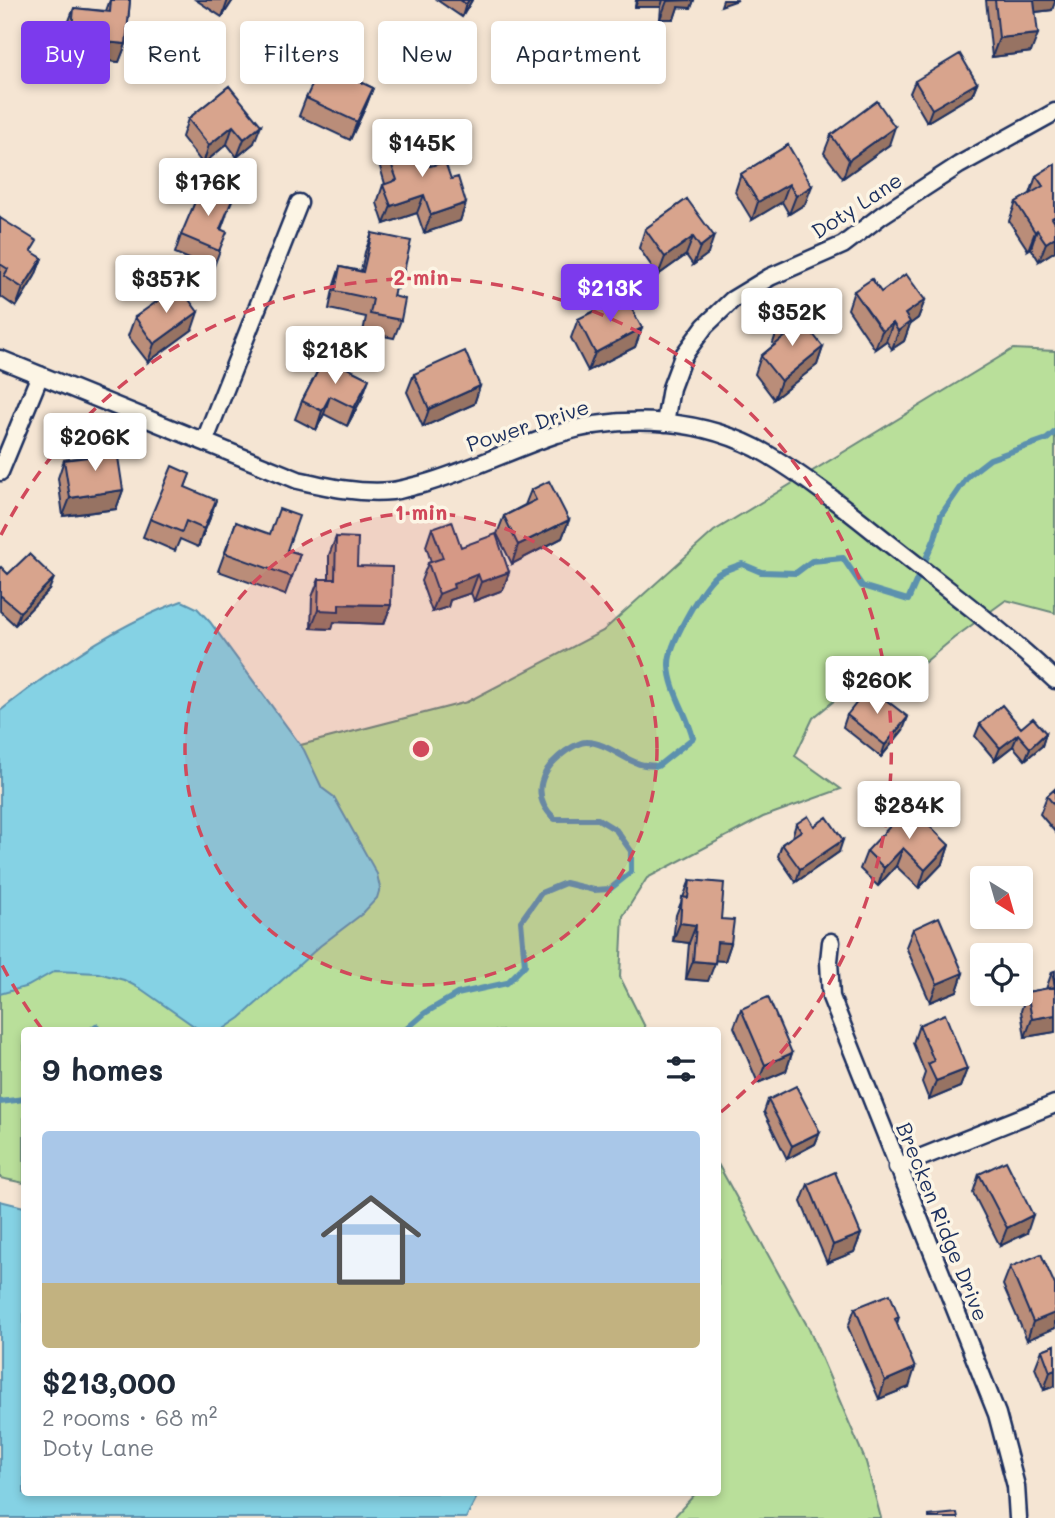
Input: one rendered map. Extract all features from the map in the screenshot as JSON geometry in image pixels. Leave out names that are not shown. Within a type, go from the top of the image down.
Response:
[{"type":"street","name":"Doty Lane","points":[[665,423],[671,388],[683,356],[705,326],[732,300],[770,277],[843,245],[882,215],[959,164],[1055,113]]},
{"type":"street","points":[[205,440],[299,203]]},
{"type":"street","name":"Power Drive","points":[[0,359],[298,480],[347,491],[394,491],[440,479],[555,435],[590,425],[632,420],[688,425],[766,453],[876,533],[1030,656],[1055,680]]},
{"type":"street","points":[[0,472],[40,375]]},
{"type":"street","name":"Brecken Ridge Drive","points":[[831,942],[831,997],[997,1414],[1016,1486],[1017,1518]]},
{"type":"street","points":[[897,1167],[1055,1104]]},
{"type":"green space","points":[[1013,349],[1055,351],[1055,613],[1006,600],[924,663],[840,696],[813,718],[795,756],[841,789],[763,817],[647,878],[623,916],[620,977],[645,1027],[21,1027],[21,1182],[0,1178],[0,896],[235,762],[467,702],[603,631],[714,531]]},
{"type":"green space","points":[[721,1169],[809,1329],[866,1462],[881,1518],[673,1518],[693,1496],[721,1496]]},
{"type":"water","points":[[182,601],[197,608],[210,622],[304,750],[322,788],[334,797],[377,874],[380,888],[377,898],[362,914],[320,946],[226,1027],[195,1027],[141,989],[124,980],[98,973],[55,971],[28,986],[0,994],[0,711],[87,648]]},
{"type":"water","points":[[0,1201],[21,1206],[21,1496],[477,1496],[466,1518],[0,1518]]},
{"type":"building","points":[[111,0],[130,0],[128,21],[124,21],[124,44],[110,43],[110,21],[73,21],[74,8],[110,12]]},
{"type":"building","points":[[995,0],[1034,0],[1038,34],[999,38]]},
{"type":"building","points":[[960,54],[977,83],[932,109],[915,81]]},
{"type":"building","points":[[313,84],[364,84],[373,88],[357,122],[306,98]]},
{"type":"building","points":[[229,86],[261,125],[244,139],[233,126],[209,145],[188,119]]},
{"type":"building","points":[[877,101],[895,127],[849,160],[831,135]]},
{"type":"building","points":[[420,137],[430,166],[445,162],[451,179],[458,177],[466,203],[431,215],[424,195],[391,206],[383,185],[397,180],[386,149]]},
{"type":"building","points":[[788,145],[812,186],[796,196],[789,184],[758,202],[741,174]]},
{"type":"building","points":[[1055,164],[1055,216],[1052,218],[1055,223],[1055,237],[1046,243],[1037,230],[1035,232],[1016,202],[1043,186],[1036,176]]},
{"type":"building","points":[[202,185],[233,198],[220,229],[227,232],[219,251],[181,235]]},
{"type":"building","points":[[687,199],[714,236],[700,247],[693,237],[665,257],[645,229]]},
{"type":"building","points":[[0,218],[37,241],[31,251],[42,258],[23,288],[4,276],[8,269],[0,264]]},
{"type":"building","points":[[372,233],[411,241],[404,271],[399,270],[393,296],[405,299],[401,320],[370,314],[373,299],[335,291],[340,267],[363,272]]},
{"type":"building","points":[[906,274],[925,300],[905,314],[910,322],[898,331],[893,323],[882,331],[854,291],[872,279],[881,292]]},
{"type":"building","points":[[179,286],[198,312],[154,344],[135,317]]},
{"type":"building","points":[[625,296],[642,328],[595,353],[578,319]]},
{"type":"building","points":[[796,312],[823,347],[781,381],[761,356],[787,335],[779,325]]},
{"type":"building","points":[[465,351],[480,386],[429,409],[414,374]]},
{"type":"building","points":[[325,357],[369,379],[354,408],[330,396],[322,411],[302,401]]},
{"type":"building","points":[[116,444],[123,490],[70,498],[64,460],[97,456],[96,447]]},
{"type":"building","points":[[172,466],[190,474],[185,487],[216,500],[204,529],[186,521],[182,532],[150,519]]},
{"type":"building","points":[[549,481],[569,520],[518,545],[504,516],[536,500],[531,490]]},
{"type":"building","points":[[279,509],[299,516],[287,550],[300,554],[292,577],[225,553],[236,522],[270,534]]},
{"type":"building","points":[[452,521],[461,547],[496,534],[509,572],[481,582],[478,574],[453,584],[454,588],[439,594],[428,563],[443,558],[432,528]]},
{"type":"building","points":[[336,537],[358,538],[357,566],[392,567],[391,605],[339,604],[339,611],[318,610],[319,579],[335,579]]},
{"type":"building","points":[[29,554],[54,578],[20,612],[0,595],[0,568],[8,574]]},
{"type":"building","points":[[869,687],[908,717],[885,745],[847,715]]},
{"type":"building","points":[[1002,705],[1021,728],[1033,718],[1046,733],[1030,748],[1018,734],[1000,748],[980,724]]},
{"type":"building","points":[[1055,789],[1055,806],[1047,796]]},
{"type":"building","points":[[909,806],[949,845],[925,870],[903,848],[884,868],[867,851]]},
{"type":"building","points":[[808,816],[814,826],[827,817],[843,840],[800,869],[782,844],[801,831],[796,824]]},
{"type":"building","points":[[690,880],[724,883],[721,919],[734,920],[731,943],[717,942],[715,963],[693,961],[696,925],[680,923],[682,897],[688,898]]},
{"type":"building","points":[[939,917],[963,973],[937,984],[913,929]]},
{"type":"building","points":[[1055,987],[1055,1015],[1032,1019],[1030,1006],[1033,1006],[1033,991]]},
{"type":"building","points":[[768,997],[792,1053],[765,1065],[741,1009]]},
{"type":"building","points":[[945,1014],[967,1069],[936,1081],[928,1064],[934,1061],[919,1025]]},
{"type":"building","points":[[796,1086],[820,1132],[792,1146],[768,1100]]},
{"type":"building","points":[[1006,1161],[1033,1215],[1007,1228],[979,1174]]},
{"type":"building","points":[[835,1172],[861,1234],[833,1245],[808,1184]]},
{"type":"building","points":[[1041,1254],[1055,1285],[1055,1313],[1033,1322],[1010,1267]]},
{"type":"building","points":[[890,1294],[899,1317],[895,1319],[915,1368],[885,1381],[855,1308]]},
{"type":"building","points":[[1055,1345],[1055,1370],[1050,1372],[1042,1350]]},
{"type":"building","points":[[957,1513],[958,1518],[929,1518],[929,1516]]},
{"type":"waterway","points":[[409,1027],[425,1013],[457,994],[507,983],[525,965],[521,921],[541,893],[565,883],[594,890],[610,889],[631,872],[631,851],[616,830],[598,819],[555,819],[542,801],[541,783],[557,758],[581,743],[600,744],[639,764],[658,766],[693,738],[672,684],[670,656],[685,620],[707,585],[716,576],[742,564],[761,572],[796,573],[812,561],[843,558],[862,586],[908,600],[935,538],[941,515],[968,476],[990,459],[1047,439],[1055,432]]},
{"type":"waterway","points":[[0,1102],[21,1099]]}]
